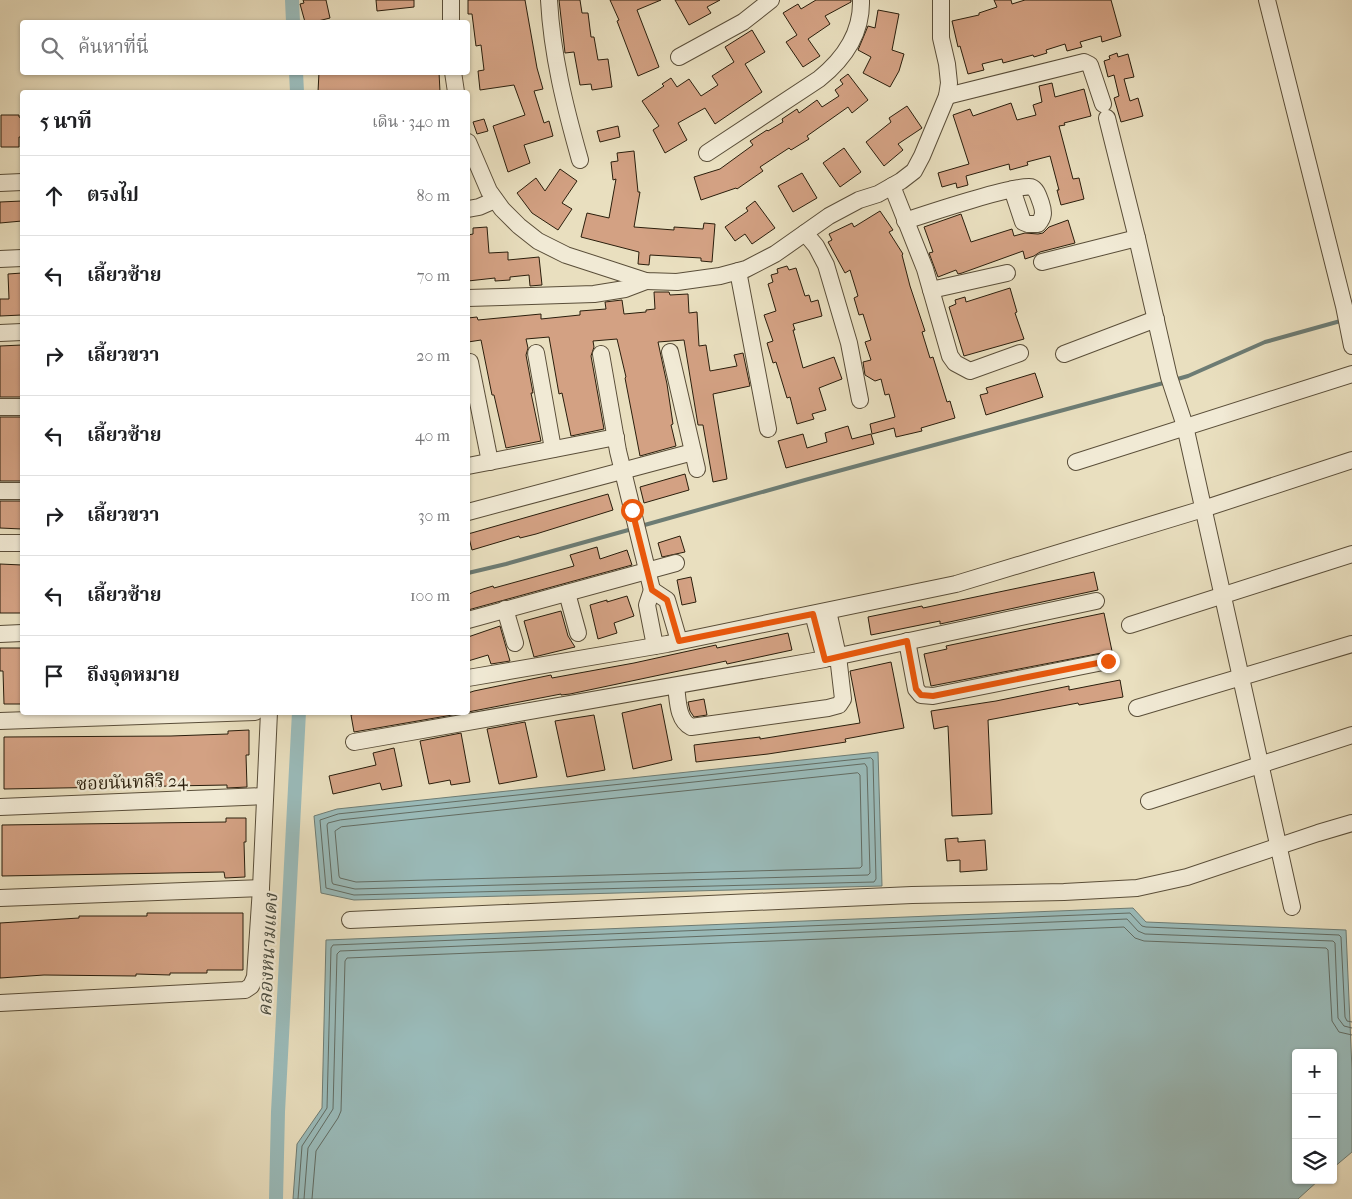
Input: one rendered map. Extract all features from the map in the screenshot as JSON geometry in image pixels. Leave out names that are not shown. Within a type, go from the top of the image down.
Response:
[{"type":"street","points":[[451,0],[451,20]]},
{"type":"street","points":[[549,0],[550,33],[554,56],[563,102],[580,160]]},
{"type":"street","points":[[680,58],[743,22],[771,0]]},
{"type":"street","points":[[707,153],[819,80],[834,68],[852,42],[859,24],[861,0]]},
{"type":"street","points":[[1266,0],[1347,313],[1352,346]]},
{"type":"street","points":[[470,147],[488,191],[502,209],[538,241],[566,255],[646,281],[677,282],[720,276],[746,269],[775,254],[829,216],[859,200],[878,194],[914,171],[947,96],[949,83],[941,38],[944,1]]},
{"type":"street","points":[[947,96],[1084,62],[1090,65],[1105,111],[1171,382],[1185,426],[1292,907]]},
{"type":"street","points":[[453,75],[456,90]]},
{"type":"street","points":[[0,183],[20,182]]},
{"type":"street","points":[[892,186],[925,269],[950,356],[955,363],[961,368],[970,370],[1020,353]]},
{"type":"street","points":[[905,221],[1012,189]]},
{"type":"street","points":[[470,209],[495,200]]},
{"type":"street","points":[[805,233],[816,246],[826,265],[849,343],[860,400]]},
{"type":"street","points":[[1042,262],[1137,238]]},
{"type":"street","points":[[0,259],[20,258]]},
{"type":"street","points":[[738,271],[768,429]]},
{"type":"street","points":[[931,290],[1007,273]]},
{"type":"street","points":[[470,298],[594,294],[625,289],[646,281]]},
{"type":"street","points":[[1064,354],[1156,319]]},
{"type":"street","points":[[0,333],[20,332]]},
{"type":"street","points":[[670,352],[697,469]]},
{"type":"street","points":[[536,353],[553,449]]},
{"type":"street","points":[[601,354],[623,471],[652,590],[647,606],[655,646]]},
{"type":"street","points":[[470,362],[490,462]]},
{"type":"street","points":[[1076,462],[1352,374]]},
{"type":"street","points":[[0,407],[20,408]]},
{"type":"street","points":[[470,466],[616,437]]},
{"type":"street","points":[[470,511],[693,452]]},
{"type":"street","points":[[470,678],[655,646],[956,584],[1203,509],[1352,460]]},
{"type":"street","points":[[0,492],[20,491]]},
{"type":"street","points":[[0,543],[20,543]]},
{"type":"street","points":[[1130,625],[1352,554]]},
{"type":"street","points":[[470,619],[676,563]]},
{"type":"street","points":[[652,590],[667,600],[679,641]]},
{"type":"street","points":[[567,593],[578,633]]},
{"type":"street","points":[[354,742],[832,658],[1096,601]]},
{"type":"street","points":[[506,609],[515,643]]},
{"type":"street","points":[[676,686],[682,719],[691,726],[839,705],[843,699],[821,612]]},
{"type":"street","points":[[0,634],[20,633]]},
{"type":"street","points":[[907,641],[916,689],[921,695],[933,696],[1108,661]]},
{"type":"street","points":[[1137,708],[1352,644]]},
{"type":"street","points":[[0,721],[170,715]]},
{"type":"street","points":[[0,1002],[245,990],[252,986],[255,977],[261,888],[269,715]]},
{"type":"street","points":[[1149,801],[1352,735]]},
{"type":"street","name":"ซอยนันทสิริ 24","points":[[0,807],[265,796]]},
{"type":"street","points":[[350,920],[912,895],[1064,892],[1136,888],[1187,877],[1352,823]]},
{"type":"street","points":[[0,898],[261,888]]},
{"type":"water","points":[[878,752],[882,886],[354,900],[321,893],[314,816],[337,809]]},
{"type":"water","points":[[1133,908],[1146,922],[1346,930],[1352,1070],[1352,1152],[1337,1165],[1337,1049],[1292,1049],[1292,1184],[1315,1184],[1298,1199],[293,1199],[297,1144],[322,1108],[326,940]]},
{"type":"building","points":[[303,0],[326,0],[330,18],[304,20],[300,4],[304,3]]},
{"type":"building","points":[[376,0],[414,0],[414,7],[377,11]]},
{"type":"building","points":[[468,0],[525,0],[537,68],[543,89],[534,91],[544,123],[549,121],[553,136],[524,145],[530,163],[508,172],[493,126],[525,115],[514,85],[480,90],[478,71],[484,70],[481,45],[476,46],[472,14],[468,14]]},
{"type":"building","points":[[559,0],[580,0],[582,13],[588,13],[591,37],[594,37],[598,60],[608,59],[612,87],[592,90],[591,84],[580,85],[574,52],[565,53]]},
{"type":"building","points":[[610,0],[661,0],[637,10],[659,67],[638,76],[617,21],[619,20]]},
{"type":"building","points":[[675,0],[720,0],[707,7],[711,13],[689,25]]},
{"type":"building","points":[[816,0],[851,0],[851,2],[825,16],[830,24],[808,39],[820,56],[803,67],[786,42],[797,35],[783,13],[798,4],[801,9]]},
{"type":"building","points":[[994,0],[1011,0],[1012,4],[1025,0],[1111,0],[1121,36],[1102,42],[1101,36],[1080,42],[1082,47],[1067,51],[1065,44],[1046,50],[1047,53],[1034,57],[1033,55],[1003,63],[1002,59],[982,64],[984,70],[968,74],[960,46],[958,47],[952,21],[979,15],[979,13],[997,7]]},
{"type":"building","points":[[878,10],[899,14],[892,50],[904,54],[899,71],[890,87],[863,73],[871,57],[858,50],[868,26],[875,28]]},
{"type":"building","points":[[752,30],[765,52],[745,64],[762,92],[715,124],[705,108],[678,123],[687,140],[665,153],[653,130],[659,126],[642,101],[664,86],[662,84],[671,78],[677,87],[689,79],[701,96],[718,85],[712,76],[734,62],[725,47]]},
{"type":"building","points":[[1117,53],[1118,57],[1128,54],[1134,77],[1124,79],[1130,101],[1138,98],[1143,116],[1121,122],[1114,98],[1119,96],[1114,75],[1108,77],[1104,61],[1110,59],[1109,56]]},
{"type":"building","points":[[848,74],[868,100],[852,113],[848,107],[807,136],[809,139],[791,150],[789,148],[760,167],[763,171],[737,189],[701,200],[694,177],[720,169],[753,145],[750,141],[783,122],[782,119],[797,109],[799,113],[817,100],[822,107],[839,96],[835,90],[843,84],[840,80]]},
{"type":"building","points":[[319,75],[439,75],[440,90],[318,90]]},
{"type":"building","points":[[1052,83],[1055,97],[1084,89],[1091,116],[1059,126],[1073,179],[1079,178],[1084,199],[1061,205],[1050,156],[1027,162],[1028,165],[1010,170],[1009,164],[966,176],[968,185],[957,188],[956,183],[942,187],[938,173],[969,164],[953,115],[970,109],[973,116],[1011,103],[1017,120],[1036,115],[1033,105],[1042,102],[1039,86]]},
{"type":"building","points":[[907,106],[922,128],[898,144],[903,150],[884,166],[866,142],[891,122],[889,118]]},
{"type":"building","points":[[1,115],[19,115],[19,147],[1,147]]},
{"type":"building","points":[[484,119],[488,131],[477,134],[473,122]]},
{"type":"building","points":[[618,126],[620,137],[600,142],[597,131]]},
{"type":"building","points":[[844,148],[861,172],[840,187],[823,163]]},
{"type":"building","points":[[634,151],[638,192],[640,192],[634,227],[674,230],[674,227],[703,229],[704,223],[715,224],[712,262],[701,261],[701,258],[650,255],[649,265],[638,264],[639,252],[581,237],[587,213],[609,218],[616,179],[613,180],[611,162],[618,161],[617,153]]},
{"type":"building","points":[[560,169],[577,181],[562,203],[572,209],[558,230],[532,213],[517,193],[536,178],[545,191]]},
{"type":"building","points":[[802,173],[817,198],[793,212],[778,186]]},
{"type":"building","points":[[20,201],[20,221],[0,223],[0,202]]},
{"type":"building","points":[[755,201],[775,228],[752,244],[745,234],[735,241],[725,227],[748,211],[746,208]]},
{"type":"building","points":[[880,211],[893,230],[889,232],[903,254],[910,286],[925,331],[922,332],[930,358],[933,357],[947,402],[950,401],[955,418],[921,428],[922,431],[896,437],[894,428],[872,434],[870,424],[895,417],[889,394],[885,395],[881,379],[875,381],[865,375],[863,362],[871,360],[865,342],[871,340],[863,314],[859,315],[854,298],[858,296],[850,270],[845,273],[828,242],[832,240],[829,234],[852,223],[854,227]]},
{"type":"building","points":[[961,214],[971,242],[1012,229],[1014,236],[1025,233],[1043,233],[1049,227],[1068,220],[1075,243],[1040,252],[1025,259],[1023,251],[962,273],[958,274],[956,270],[938,277],[929,253],[933,252],[924,227]]},
{"type":"building","points":[[487,227],[489,253],[508,252],[508,260],[539,257],[542,285],[530,286],[529,275],[510,277],[510,280],[495,281],[495,278],[470,281],[470,235],[473,234],[473,228]]},
{"type":"building","points":[[787,266],[789,270],[796,268],[805,296],[809,295],[811,302],[818,300],[822,316],[793,324],[803,368],[834,357],[842,379],[819,388],[826,410],[812,414],[814,419],[797,424],[790,397],[787,398],[776,362],[773,363],[767,343],[773,341],[764,315],[776,311],[768,284],[773,282],[771,275],[778,273],[777,269]]},
{"type":"building","points":[[20,273],[20,315],[0,316],[0,299],[9,299],[8,274]]},
{"type":"building","points":[[1010,288],[1017,312],[1015,313],[1024,339],[964,356],[949,307],[956,304],[955,300],[965,297],[966,302]]},
{"type":"building","points":[[654,292],[669,292],[670,295],[688,294],[689,313],[697,312],[699,346],[706,345],[710,371],[737,366],[734,355],[743,353],[750,386],[713,394],[727,479],[713,482],[703,425],[698,425],[684,340],[658,342],[667,384],[673,424],[671,425],[676,446],[640,456],[626,377],[617,339],[593,341],[594,347],[591,356],[604,429],[571,436],[562,393],[559,394],[549,337],[526,339],[528,348],[526,355],[533,393],[531,393],[541,441],[506,448],[494,395],[492,395],[481,340],[470,342],[470,318],[477,317],[478,320],[541,314],[541,319],[580,315],[580,311],[606,309],[605,302],[622,300],[624,314],[646,312],[646,310],[655,309]]},
{"type":"building","points":[[20,345],[20,397],[0,397],[0,346]]},
{"type":"building","points":[[1035,373],[1043,397],[986,415],[980,395],[988,393],[986,388]]},
{"type":"building","points":[[0,417],[20,417],[20,481],[0,481]]},
{"type":"building","points":[[848,426],[852,439],[871,434],[874,444],[786,468],[778,441],[803,434],[807,448],[827,442],[825,433]]},
{"type":"building","points":[[685,474],[689,490],[644,503],[640,487]]},
{"type":"building","points":[[608,494],[613,510],[536,534],[520,538],[519,536],[472,550],[470,533]]},
{"type":"building","points":[[0,501],[20,501],[20,529],[0,528]]},
{"type":"building","points":[[680,536],[685,552],[662,557],[658,543]]},
{"type":"building","points":[[597,547],[600,559],[627,550],[632,565],[470,609],[470,594],[473,592],[574,566],[570,555]]},
{"type":"building","points":[[0,564],[20,565],[20,613],[0,613]]},
{"type":"building","points":[[1094,572],[1098,590],[940,624],[940,621],[871,635],[868,617],[922,606],[923,608]]},
{"type":"building","points":[[691,577],[696,602],[682,605],[677,580]]},
{"type":"building","points":[[627,596],[634,616],[614,623],[617,633],[598,639],[590,605]]},
{"type":"building","points":[[561,611],[568,636],[575,647],[534,657],[524,621]]},
{"type":"building","points":[[1104,613],[1112,651],[931,686],[924,654],[947,649],[946,646]]},
{"type":"building","points":[[500,626],[510,661],[491,664],[488,655],[470,660],[470,636]]},
{"type":"building","points":[[788,633],[792,650],[727,664],[726,661],[570,694],[561,694],[470,712],[470,692],[474,691],[551,675],[552,678],[634,663],[716,645],[717,648]]},
{"type":"building","points":[[0,648],[20,648],[20,704],[4,704],[3,671],[0,671]]},
{"type":"building","points":[[891,662],[904,728],[845,739],[846,742],[768,754],[696,762],[694,745],[760,737],[760,739],[860,723],[850,671]]},
{"type":"building","points":[[1120,680],[1123,697],[1079,705],[1078,703],[988,720],[992,814],[952,816],[948,726],[934,729],[931,711],[996,701],[1069,686],[1069,690]]},
{"type":"building","points":[[704,699],[707,715],[694,717],[688,702]]},
{"type":"building","points":[[661,704],[672,760],[633,769],[622,713]]},
{"type":"building","points":[[351,715],[452,715],[354,732]]},
{"type":"building","points":[[594,715],[605,770],[567,777],[555,721]]},
{"type":"building","points":[[525,722],[537,777],[499,784],[487,729]]},
{"type":"building","points":[[249,730],[249,755],[246,755],[247,787],[227,788],[227,785],[4,789],[4,737],[171,736],[228,734],[228,731]]},
{"type":"building","points":[[461,733],[470,782],[451,785],[450,780],[429,784],[420,741]]},
{"type":"building","points":[[394,748],[402,786],[382,790],[380,783],[333,794],[329,776],[376,765],[373,753]]},
{"type":"building","points":[[226,818],[246,818],[246,842],[244,842],[245,877],[225,878],[224,872],[2,876],[2,825],[226,822]]},
{"type":"building","points":[[958,838],[958,842],[985,840],[987,870],[960,872],[960,860],[947,861],[945,839]]},
{"type":"building","points":[[147,913],[243,913],[243,970],[207,970],[207,973],[170,973],[170,975],[44,975],[0,978],[0,923],[79,918],[79,916],[147,916]]},
{"type":"waterway","name":"คลองหนามแดง","points":[[292,0],[293,20]]},
{"type":"waterway","name":"คลองหนามแดง","points":[[296,75],[297,90]]},
{"type":"waterway","points":[[1174,380],[1188,376],[1265,342],[1344,320]]},
{"type":"waterway","points":[[641,526],[1167,382]]},
{"type":"waterway","points":[[470,573],[632,529]]},
{"type":"waterway","name":"คลองหนามแดง","points":[[276,1199],[278,1112],[299,715]]},
{"type":"route","points":[[632,510],[652,590],[667,600],[679,641],[813,614],[825,660],[907,641],[916,689],[921,695],[933,696],[1108,661]]}]
